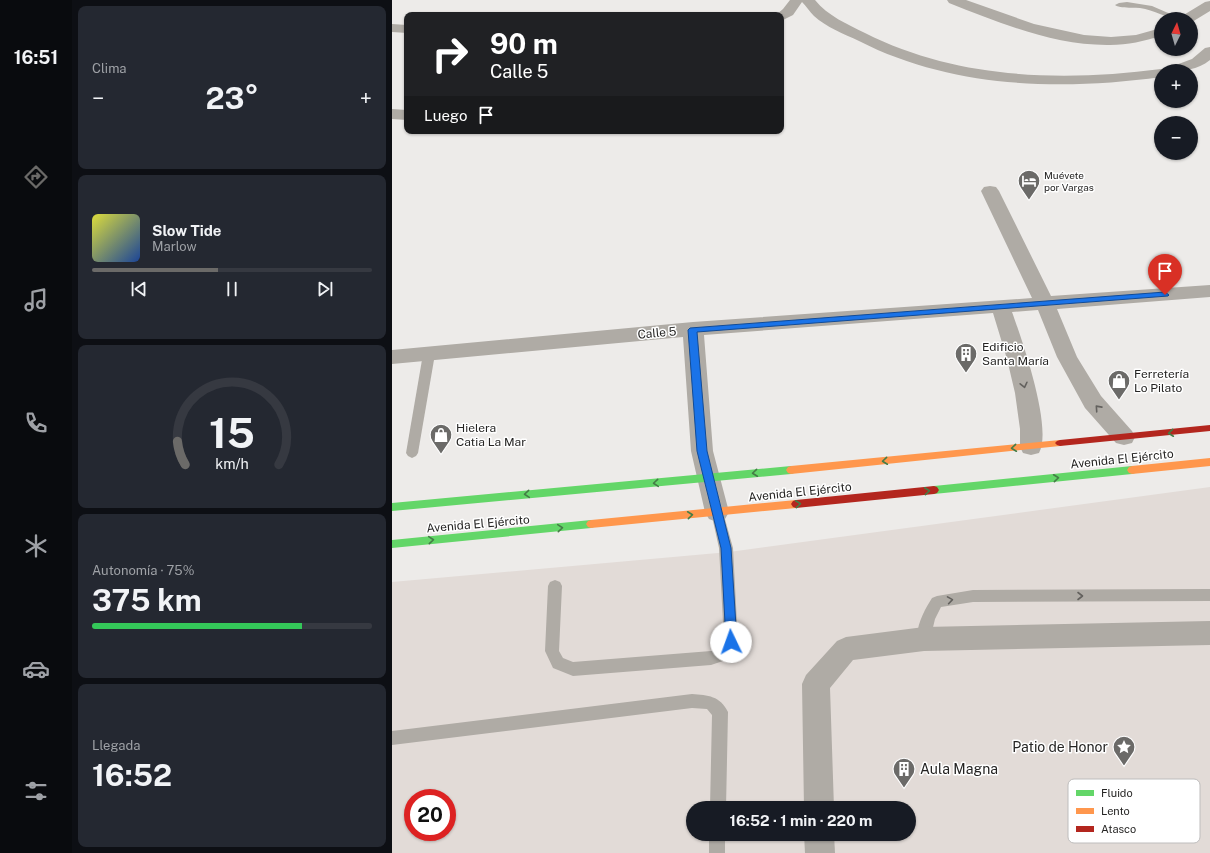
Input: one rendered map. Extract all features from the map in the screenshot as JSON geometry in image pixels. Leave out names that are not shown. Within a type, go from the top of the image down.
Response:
[{"type":"main road","name":"Avenida El Ejército","points":[[392,507],[1031,447],[1210,428]]},
{"type":"main road","name":"Avenida El Ejército","points":[[392,544],[1210,462]]},
{"type":"street","points":[[784,14],[788,12],[797,0]]},
{"type":"street","points":[[808,0],[820,13],[864,40],[896,54],[927,64],[1012,77],[1064,80],[1114,79],[1154,74]]},
{"type":"street","points":[[954,0],[1020,25],[1072,37],[1098,41],[1126,40],[1154,34]]},
{"type":"street","points":[[1198,13],[1210,5]]},
{"type":"street","points":[[392,28],[404,29]]},
{"type":"street","points":[[1195,64],[1204,58],[1210,51]]},
{"type":"street","points":[[392,114],[404,115]]},
{"type":"street","points":[[990,192],[1046,304],[1067,357],[1093,402],[1124,438]]},
{"type":"street","name":"Calle 5","points":[[392,357],[693,330],[1210,291]]},
{"type":"street","points":[[1001,307],[1018,359],[1029,406],[1031,447]]},
{"type":"street","points":[[693,330],[702,451],[717,512]]},
{"type":"street","points":[[819,801],[816,684],[846,649],[924,639],[1210,632]]},
{"type":"street","points":[[819,841],[820,853]]},
{"type":"lane","points":[[1118,6],[1129,4],[1142,5],[1160,12]]},
{"type":"lane","points":[[412,453],[429,354]]},
{"type":"lane","points":[[555,586],[552,651],[558,664],[573,669],[711,658],[724,654],[731,642],[726,548],[717,512]]},
{"type":"lane","points":[[924,639],[928,618],[937,602],[966,598],[1210,595]]},
{"type":"lane","points":[[392,738],[692,701],[710,702],[720,712],[718,801]]},
{"type":"lane","points":[[716,853],[717,841]]},
{"type":"shaded area","points":[[1210,487],[1210,853],[725,853],[725,841],[916,841],[916,801],[686,801],[686,841],[724,841],[724,853],[392,853],[392,582],[729,552]]},
{"type":"traffic: fast","points":[[392,507],[791,470]]},
{"type":"traffic: fast","points":[[934,490],[1132,470]]},
{"type":"traffic: fast","points":[[392,544],[591,524]]},
{"type":"traffic: slow","points":[[791,470],[1060,443]]},
{"type":"traffic: slow","points":[[1132,470],[1210,462]]},
{"type":"traffic: slow","points":[[591,524],[796,504]]},
{"type":"traffic: jam","points":[[1060,443],[1210,428]]},
{"type":"traffic: jam","points":[[796,504],[934,490]]},
{"type":"place","name":"Muévete por Vargas","points":[[1029,200]]},
{"type":"place","name":"Edificio Santa María","points":[[966,374]]},
{"type":"place","name":"Ferretería Lo Pilato","points":[[1119,400]]},
{"type":"place","name":"Hielera Catia La Mar","points":[[441,454]]},
{"type":"place","name":"Patio de Honor","points":[[1124,766]]},
{"type":"place","name":"Aula Magna","points":[[904,788]]},
{"type":"route","points":[[731,642],[726,548],[702,451],[693,330],[1165,295]]}]
